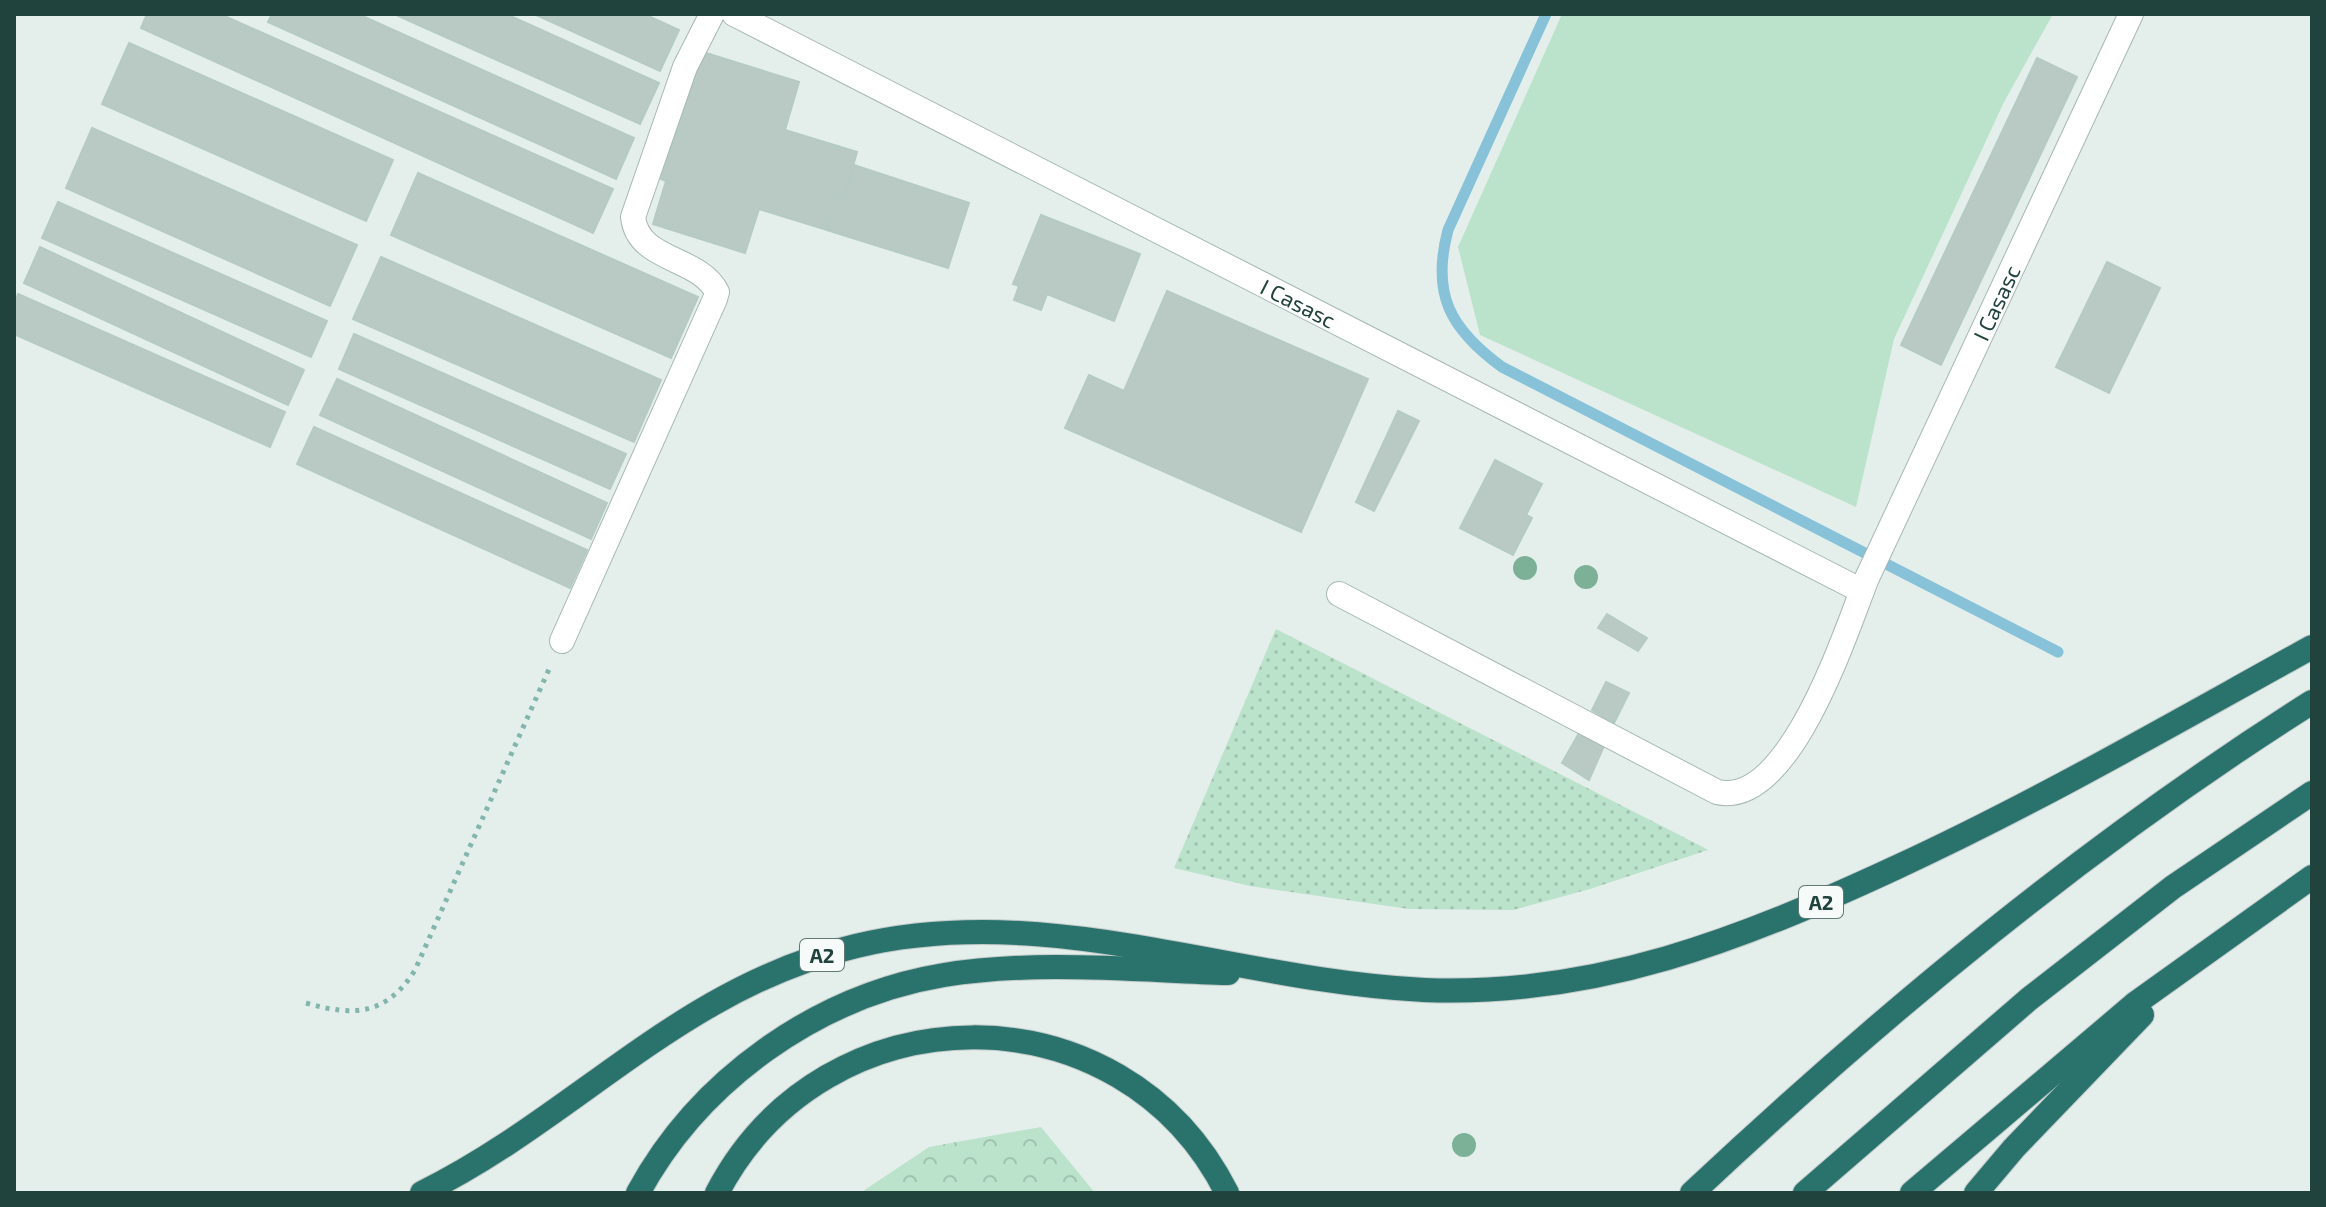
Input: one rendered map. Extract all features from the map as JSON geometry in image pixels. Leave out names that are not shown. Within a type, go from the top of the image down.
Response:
[{"type":"highway","name":"A2","points":[[638,1193],[681,1128],[740,1069],[810,1022],[870,996],[942,975],[1019,968],[1282,975],[1409,989],[1506,989],[1603,975],[1711,946],[1776,923],[1953,841],[2312,647]]},
{"type":"highway","points":[[1692,1193],[1893,1013],[1976,944],[2208,770],[2312,702]]},
{"type":"highway","points":[[1805,1193],[2029,999],[2173,887],[2312,793]]},
{"type":"highway","points":[[1912,1193],[2066,1059],[2200,956],[2312,877]]},
{"type":"highway","name":"A2","points":[[422,1193],[486,1157],[621,1060],[717,999],[810,958],[852,947],[933,933],[1061,935],[1173,951],[1282,975]]},
{"type":"highway","points":[[1976,1193],[2014,1148],[2200,956]]},
{"type":"highway","points":[[717,1193],[730,1168],[767,1123],[828,1075],[899,1046],[978,1037],[1024,1041],[1071,1053],[1139,1089],[1183,1128],[1201,1149],[1227,1193]]},
{"type":"street","points":[[562,641],[717,292],[708,278],[649,247],[634,228],[633,217],[685,67],[712,14]]},
{"type":"street","name":"I Casasc","points":[[734,14],[1865,584]]},
{"type":"street","name":"I Casasc","points":[[1339,594],[1717,792],[1741,793],[1754,786],[1775,769],[1795,740],[1837,656],[1865,584],[2131,14]]},
{"type":"path","points":[[306,1003],[342,1012],[365,1010],[384,1004],[403,989],[562,641]]},
{"type":"green space","points":[[1562,14],[2053,14],[2004,102],[1894,339],[1856,507],[1480,335],[1458,247]]},
{"type":"green space","points":[[1276,629],[1708,850],[1590,889],[1513,910],[1409,909],[1250,886],[1174,868]]},
{"type":"green space","points":[[1041,1127],[1095,1193],[860,1193],[929,1147]]},
{"type":"building","points":[[147,14],[220,14],[613,189],[593,233],[141,28]]},
{"type":"building","points":[[272,14],[358,14],[634,138],[616,179],[268,22]]},
{"type":"building","points":[[394,14],[506,14],[659,83],[640,124]]},
{"type":"building","points":[[534,14],[644,14],[679,30],[660,71]]},
{"type":"building","points":[[129,43],[393,160],[366,221],[102,104]]},
{"type":"building","points":[[703,52],[799,82],[785,130],[857,152],[844,198],[837,196],[827,230],[759,209],[745,253],[653,224],[666,181],[661,179]]},
{"type":"building","points":[[2037,58],[2077,77],[1941,365],[1901,345]]},
{"type":"building","points":[[92,128],[357,245],[330,306],[66,188]]},
{"type":"building","points":[[854,165],[969,203],[948,268],[827,230],[837,196],[844,198]]},
{"type":"building","points":[[418,173],[698,297],[671,358],[391,235]]},
{"type":"building","points":[[58,202],[327,321],[311,357],[42,238]]},
{"type":"building","points":[[1041,215],[1140,254],[1114,321],[1047,294],[1041,310],[1014,300],[1019,286],[1013,284]]},
{"type":"building","points":[[40,247],[304,370],[288,405],[24,283]]},
{"type":"building","points":[[381,257],[661,380],[634,442],[353,319]]},
{"type":"building","points":[[2107,262],[2160,288],[2109,393],[2056,367]]},
{"type":"building","points":[[1167,291],[1368,379],[1301,532],[1065,428],[1089,375],[1124,391]]},
{"type":"building","points":[[18,294],[285,412],[270,447],[14,334],[14,304]]},
{"type":"building","points":[[354,334],[626,454],[610,489],[339,369]]},
{"type":"building","points":[[337,379],[607,503],[591,539],[320,415]]},
{"type":"building","points":[[1398,411],[1419,421],[1374,511],[1356,502]]},
{"type":"building","points":[[314,427],[587,550],[570,588],[297,464]]},
{"type":"building","points":[[1495,460],[1542,484],[1526,515],[1532,518],[1513,555],[1460,528]]},
{"type":"building","points":[[1607,614],[1647,638],[1638,651],[1598,628]]},
{"type":"building","points":[[1606,682],[1629,693],[1614,723],[1592,710]]},
{"type":"building","points":[[1579,733],[1604,746],[1589,780],[1562,763]]},
{"type":"waterway","points":[[1546,14],[1448,230],[1443,253],[1444,291],[1449,308],[1469,339],[1502,367],[2058,652]]}]
